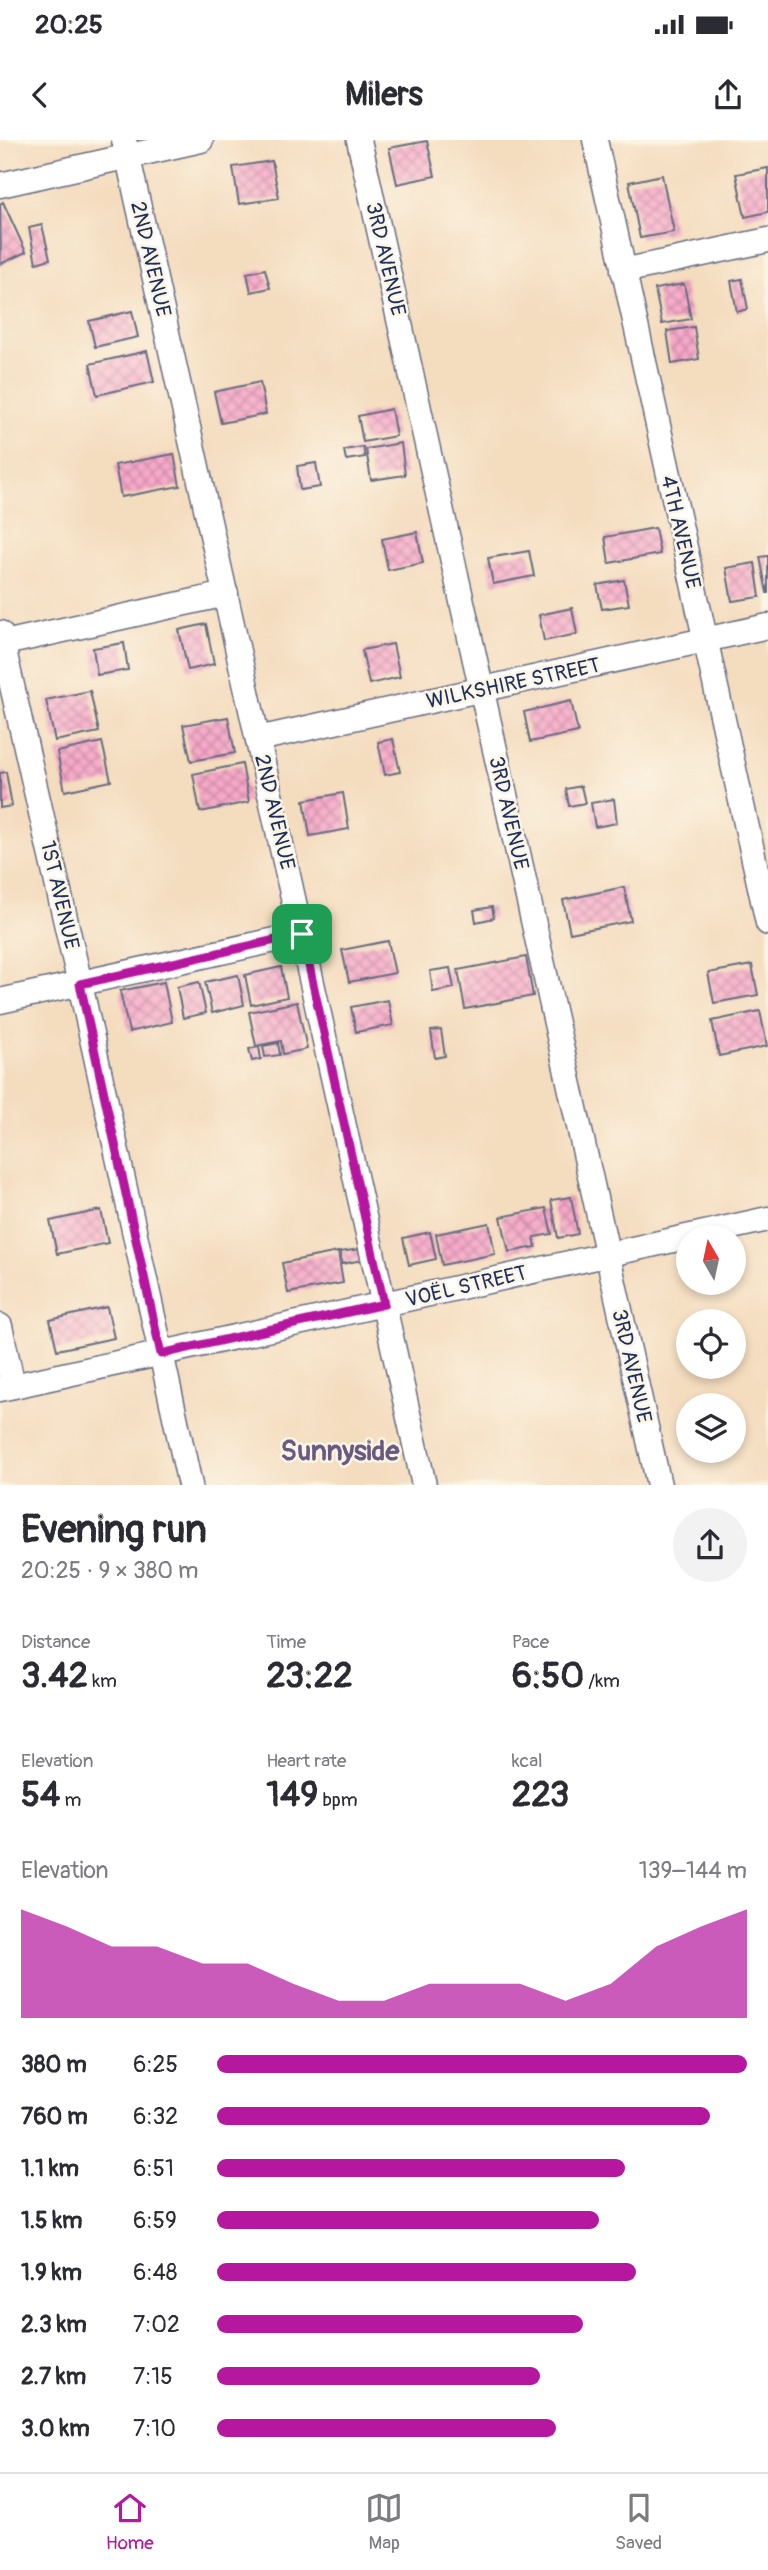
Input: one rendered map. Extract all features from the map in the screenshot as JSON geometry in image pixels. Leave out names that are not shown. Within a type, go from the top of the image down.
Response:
[{"type":"street","points":[[0,185],[126,148],[201,140]]},
{"type":"street","name":"3RD AVENUE","points":[[359,140],[659,1485]]},
{"type":"street","name":"4TH AVENUE","points":[[594,140],[768,923]]},
{"type":"street","name":"2ND AVENUE","points":[[126,148],[424,1485]]},
{"type":"street","points":[[624,271],[768,240]]},
{"type":"street","points":[[1,640],[226,594]]},
{"type":"street","name":"WILKSHIRE STREET","points":[[258,739],[768,626]]},
{"type":"street","name":"1ST AVENUE","points":[[1,640],[190,1485]]},
{"type":"street","points":[[0,1001],[302,934]]},
{"type":"street","name":"VOËL STREET","points":[[7,1388],[768,1219]]},
{"type":"street","points":[[0,1326],[7,1388]]},
{"type":"building","points":[[427,141],[435,176],[397,184],[389,148]]},
{"type":"building","points":[[272,161],[279,198],[239,204],[233,167]]},
{"type":"building","points":[[768,168],[768,212],[745,217],[736,174]]},
{"type":"building","points":[[662,175],[674,232],[640,238],[629,182]]},
{"type":"building","points":[[3,202],[26,252],[1,264],[0,204]]},
{"type":"building","points":[[42,225],[50,259],[36,263],[29,228]]},
{"type":"building","points":[[265,269],[270,288],[251,292],[247,273]]},
{"type":"building","points":[[742,279],[748,309],[737,312],[731,281]]},
{"type":"building","points":[[684,284],[691,319],[662,324],[655,289]]},
{"type":"building","points":[[132,311],[138,337],[95,347],[89,321]]},
{"type":"building","points":[[694,327],[699,359],[672,364],[667,331]]},
{"type":"building","points":[[147,351],[154,382],[97,395],[90,364]]},
{"type":"building","points":[[260,382],[266,414],[221,423],[214,392]]},
{"type":"building","points":[[391,409],[396,436],[363,442],[358,416]]},
{"type":"building","points":[[401,443],[405,475],[371,480],[366,449]]},
{"type":"building","points":[[363,447],[365,457],[346,460],[344,450]]},
{"type":"building","points":[[174,454],[180,486],[121,497],[115,465]]},
{"type":"building","points":[[316,463],[320,487],[300,490],[297,466]]},
{"type":"building","points":[[655,528],[660,554],[609,563],[605,537]]},
{"type":"building","points":[[417,532],[423,563],[388,570],[382,539]]},
{"type":"building","points":[[529,551],[534,576],[493,584],[488,558]]},
{"type":"building","points":[[768,556],[768,593],[767,593],[760,557]]},
{"type":"building","points":[[755,563],[760,597],[732,601],[726,568]]},
{"type":"building","points":[[624,580],[629,605],[602,609],[597,585]]},
{"type":"building","points":[[572,608],[577,634],[544,641],[539,615]]},
{"type":"building","points":[[206,624],[214,664],[188,670],[179,630]]},
{"type":"building","points":[[124,643],[128,670],[97,675],[93,648]]},
{"type":"building","points":[[393,644],[400,677],[369,684],[362,650]]},
{"type":"building","points":[[90,691],[99,732],[55,741],[46,700]]},
{"type":"building","points":[[571,701],[578,732],[530,742],[524,712]]},
{"type":"building","points":[[228,717],[235,753],[191,761],[183,725]]},
{"type":"building","points":[[393,739],[400,772],[385,775],[378,742]]},
{"type":"building","points":[[102,742],[111,781],[65,791],[57,752]]},
{"type":"building","points":[[242,764],[249,802],[200,812],[193,774]]},
{"type":"building","points":[[6,772],[12,806],[0,808],[0,773]]},
{"type":"building","points":[[581,786],[585,803],[569,806],[566,789]]},
{"type":"building","points":[[343,793],[349,829],[310,836],[304,800]]},
{"type":"building","points":[[614,799],[617,823],[595,827],[591,803]]},
{"type":"building","points":[[624,887],[631,921],[570,933],[563,900]]},
{"type":"building","points":[[492,907],[494,918],[476,922],[474,910]]},
{"type":"building","points":[[388,941],[395,973],[349,982],[342,950]]},
{"type":"building","points":[[526,957],[533,996],[465,1009],[458,970]]},
{"type":"building","points":[[752,965],[758,995],[714,1003],[708,973]]},
{"type":"building","points":[[281,967],[287,997],[251,1005],[245,975]]},
{"type":"building","points":[[450,968],[454,988],[433,992],[430,971]]},
{"type":"building","points":[[238,975],[244,1005],[212,1013],[205,982]]},
{"type":"building","points":[[164,982],[172,1022],[129,1032],[120,991]]},
{"type":"building","points":[[199,982],[206,1013],[183,1018],[177,987]]},
{"type":"building","points":[[388,1000],[393,1025],[356,1032],[351,1007]]},
{"type":"building","points":[[297,1002],[307,1049],[283,1054],[281,1041],[256,1046],[249,1012]]},
{"type":"building","points":[[760,1011],[767,1046],[719,1056],[712,1021]]},
{"type":"building","points":[[441,1030],[445,1056],[435,1058],[431,1031]]},
{"type":"building","points":[[278,1043],[280,1055],[265,1057],[263,1046]]},
{"type":"building","points":[[259,1047],[261,1059],[252,1061],[249,1049]]},
{"type":"building","points":[[571,1197],[578,1234],[558,1238],[551,1200]]},
{"type":"building","points":[[546,1208],[552,1234],[534,1237],[536,1247],[509,1252],[501,1217]]},
{"type":"building","points":[[101,1210],[108,1243],[57,1254],[50,1221]]},
{"type":"building","points":[[489,1223],[495,1254],[442,1265],[436,1234]]},
{"type":"building","points":[[430,1232],[436,1259],[409,1265],[403,1238]]},
{"type":"building","points":[[360,1249],[362,1260],[342,1264],[340,1252]]},
{"type":"building","points":[[338,1252],[343,1283],[288,1293],[282,1263]]},
{"type":"building","points":[[107,1307],[114,1338],[57,1350],[50,1320]]},
{"type":"district","name":"Sunnyside","points":[[340,1450]]},
{"type":"route","points":[[302,934],[384,1304],[161,1354],[80,984],[302,934]]}]
